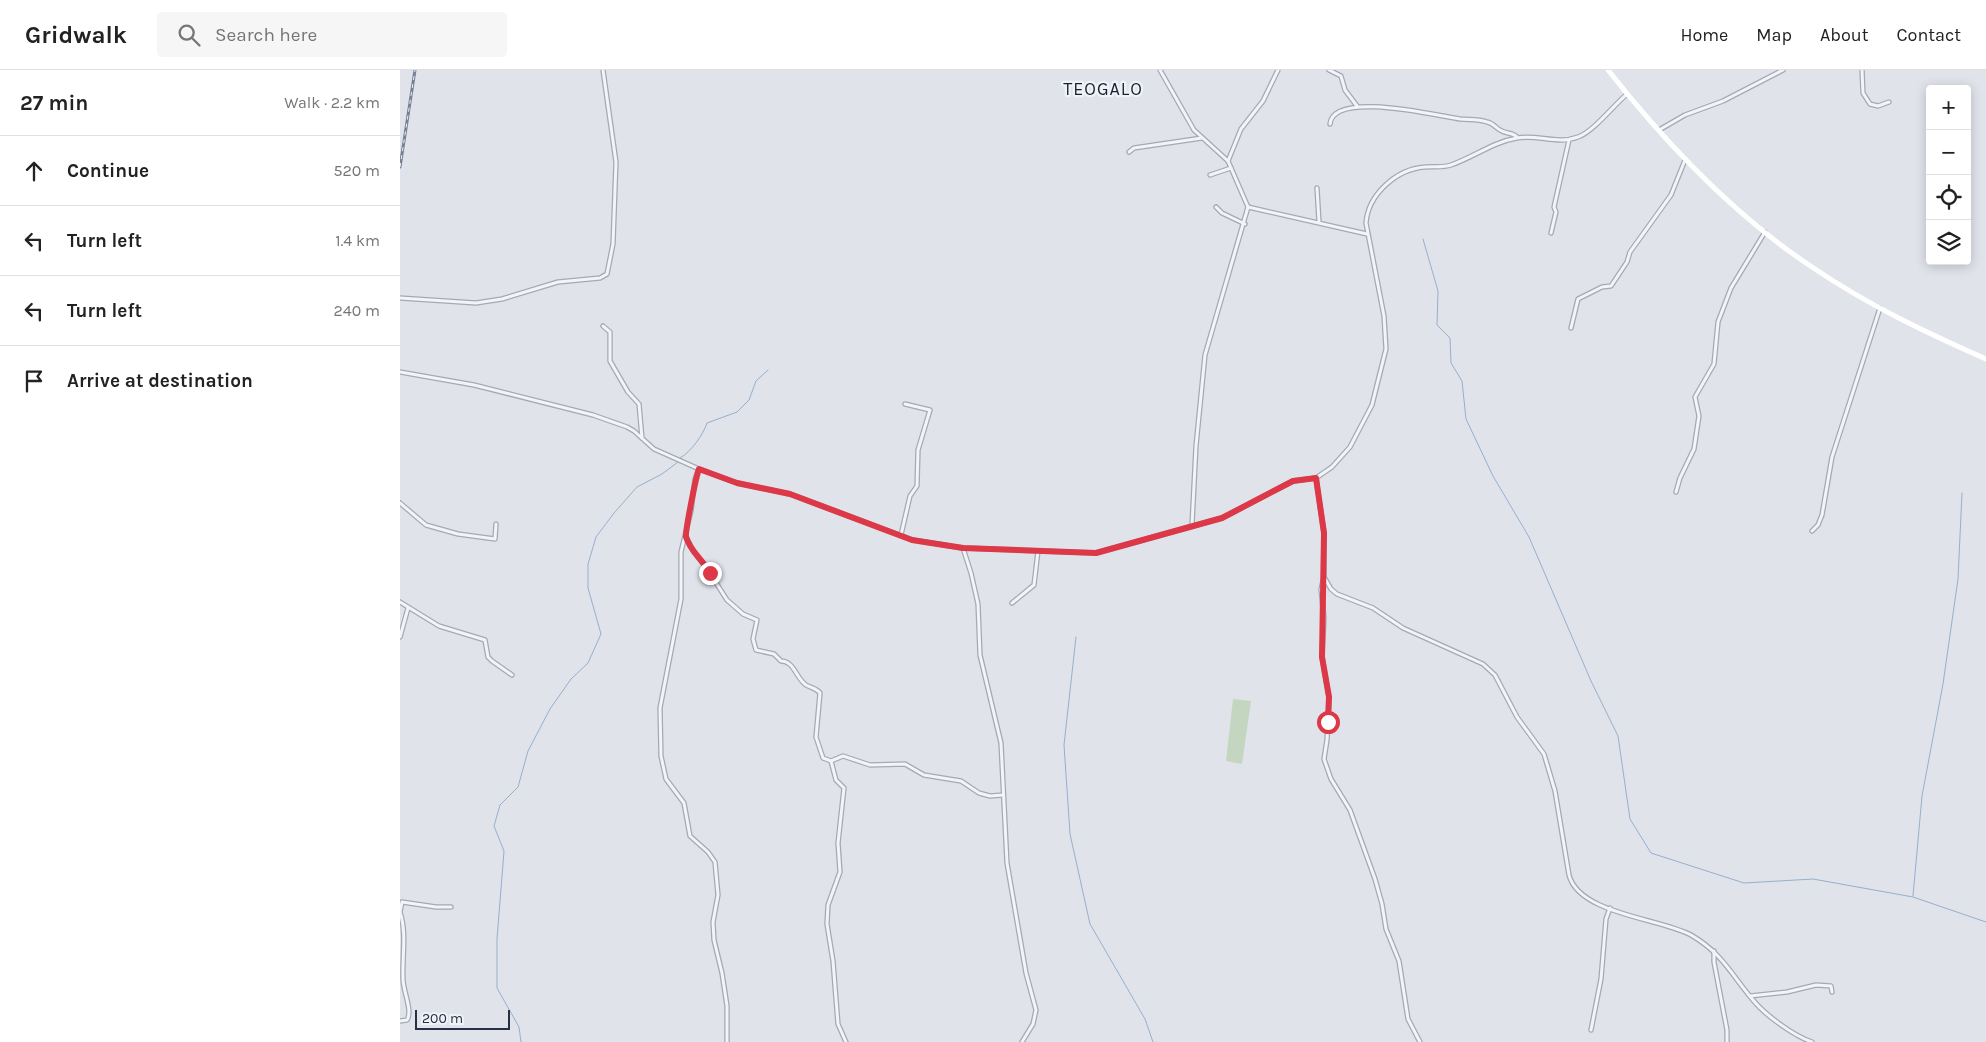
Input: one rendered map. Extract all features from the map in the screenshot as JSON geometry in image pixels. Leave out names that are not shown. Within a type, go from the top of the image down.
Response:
[{"type":"main road","points":[[1608,70],[1626,95],[1685,160],[1765,232],[1814,269],[1880,308],[1986,359]]},
{"type":"street","points":[[400,298],[476,303],[502,299],[558,282],[600,278],[607,274],[613,244],[616,168],[614,136],[603,70]]},
{"type":"street","points":[[1160,70],[1194,130],[1228,161],[1248,207],[1245,224],[1203,367],[1192,525]]},
{"type":"street","points":[[1228,161],[1241,129],[1263,101],[1278,70]]},
{"type":"street","points":[[1329,70],[1341,76],[1345,90],[1358,107]]},
{"type":"street","points":[[1658,130],[1685,115],[1723,101],[1784,70]]},
{"type":"street","points":[[1862,70],[1863,93],[1870,104],[1878,106],[1889,102]]},
{"type":"street","points":[[400,372],[474,384],[570,408],[627,427],[654,450],[699,469],[737,483],[790,494],[931,545],[1096,553],[1222,518],[1293,481],[1316,478],[1332,467],[1356,439],[1372,406],[1386,349],[1386,326],[1367,234],[1368,210],[1376,195],[1388,183],[1417,169],[1452,165],[1491,145],[1518,138],[1550,141],[1569,140],[1587,132],[1626,95]]},
{"type":"street","points":[[1330,124],[1330,119],[1335,113],[1358,107],[1409,110],[1459,119],[1477,119],[1491,122],[1502,131],[1514,134],[1518,138]]},
{"type":"street","points":[[1130,152],[1134,148],[1202,138]]},
{"type":"street","points":[[1552,233],[1556,212],[1554,207],[1569,140]]},
{"type":"street","points":[[1571,328],[1578,298],[1614,284],[1627,262],[1630,252],[1671,195],[1685,160]]},
{"type":"street","points":[[1210,175],[1231,168]]},
{"type":"street","points":[[1316,188],[1319,222]]},
{"type":"street","points":[[1216,207],[1222,213],[1245,224]]},
{"type":"street","points":[[1248,207],[1319,222],[1346,231],[1367,234]]},
{"type":"street","points":[[1676,492],[1680,478],[1694,449],[1698,416],[1696,395],[1714,364],[1718,322],[1731,288],[1765,232]]},
{"type":"street","points":[[1812,531],[1818,525],[1822,515],[1832,457],[1880,308]]},
{"type":"street","points":[[603,326],[610,332],[611,363],[628,392],[639,404],[642,439]]},
{"type":"street","points":[[901,535],[910,496],[917,486],[918,450],[930,410],[905,404]]},
{"type":"street","points":[[699,469],[695,479],[686,535],[680,552],[681,599],[660,708],[661,756],[666,779],[684,803],[690,836],[708,852],[715,862],[718,895],[713,922],[714,940],[727,1006],[727,1042]]},
{"type":"street","points":[[1316,478],[1323,524],[1324,577],[1321,589],[1324,618],[1322,657],[1329,697],[1328,730],[1324,759],[1331,779],[1350,810],[1374,879],[1382,904],[1386,929],[1401,967],[1408,1019],[1420,1042]]},
{"type":"street","points":[[400,503],[426,525],[444,531],[495,539],[496,524]]},
{"type":"street","points":[[686,535],[693,551],[706,567],[727,600],[743,614],[757,620],[753,639],[756,650],[774,654],[780,661],[785,661],[794,668],[801,680],[820,693],[816,737],[823,758],[831,761],[843,756],[870,765],[905,764],[924,775],[961,781],[979,793],[990,796],[1003,795]]},
{"type":"street","points":[[963,548],[980,617],[980,655],[1001,743],[1007,863],[1026,973],[1036,1010],[1033,1024],[1022,1042]]},
{"type":"street","points":[[1012,603],[1034,585],[1038,550]]},
{"type":"street","points":[[1324,577],[1337,594],[1373,608],[1403,628],[1473,660],[1492,673],[1517,717],[1544,754],[1555,791],[1571,882],[1583,896],[1610,908],[1676,928],[1714,950],[1749,996],[1764,1011],[1801,1040],[1812,1042]]},
{"type":"street","points":[[400,602],[454,632],[485,640],[488,657],[492,662],[512,675]]},
{"type":"street","points":[[400,637],[408,608]]},
{"type":"street","points":[[831,761],[836,780],[844,788],[838,843],[840,872],[828,905],[827,924],[833,961],[838,1024],[846,1042]]},
{"type":"street","points":[[400,1021],[407,1020],[410,1014],[403,979],[404,934],[400,912],[402,902],[436,907],[451,907]]},
{"type":"street","points":[[1591,1030],[1602,971],[1606,919],[1610,908]]},
{"type":"street","points":[[1714,950],[1714,962],[1728,1042]]},
{"type":"street","points":[[1749,996],[1787,992],[1816,985],[1832,986],[1832,992]]},
{"type":"green space","points":[[1233,699],[1251,701],[1242,764],[1226,761]]},
{"type":"waterway","points":[[1423,239],[1438,291],[1437,325],[1450,338],[1451,363],[1462,381],[1466,419],[1493,476],[1529,537],[1591,681],[1618,736],[1630,819],[1651,853],[1744,883],[1813,879],[1913,897],[1986,922]]},
{"type":"waterway","points":[[680,458],[696,443],[707,423],[737,412],[749,400],[756,381],[768,370]]},
{"type":"waterway","points":[[521,1042],[519,1027],[497,988],[497,939],[504,851],[494,826],[500,805],[518,787],[528,751],[550,709],[571,679],[588,663],[601,634],[588,588],[588,564],[596,537],[637,487],[662,474],[678,462]]},
{"type":"waterway","points":[[1913,896],[1922,796],[1943,684],[1958,579],[1962,493]]},
{"type":"waterway","points":[[1076,637],[1064,745],[1070,834],[1090,924],[1145,1019],[1153,1042]]},
{"type":"railway","points":[[400,167],[415,70]]},
{"type":"district","name":"TEOGALO","points":[[1103,89]]},
{"type":"route","points":[[710,573],[693,551],[686,535],[696,483],[695,479],[699,469],[737,483],[790,494],[912,540],[931,545],[1000,550],[1096,553],[1222,518],[1293,481],[1316,478],[1322,507],[1324,533],[1324,577],[1321,589],[1324,618],[1322,657],[1329,697],[1328,722]]}]
